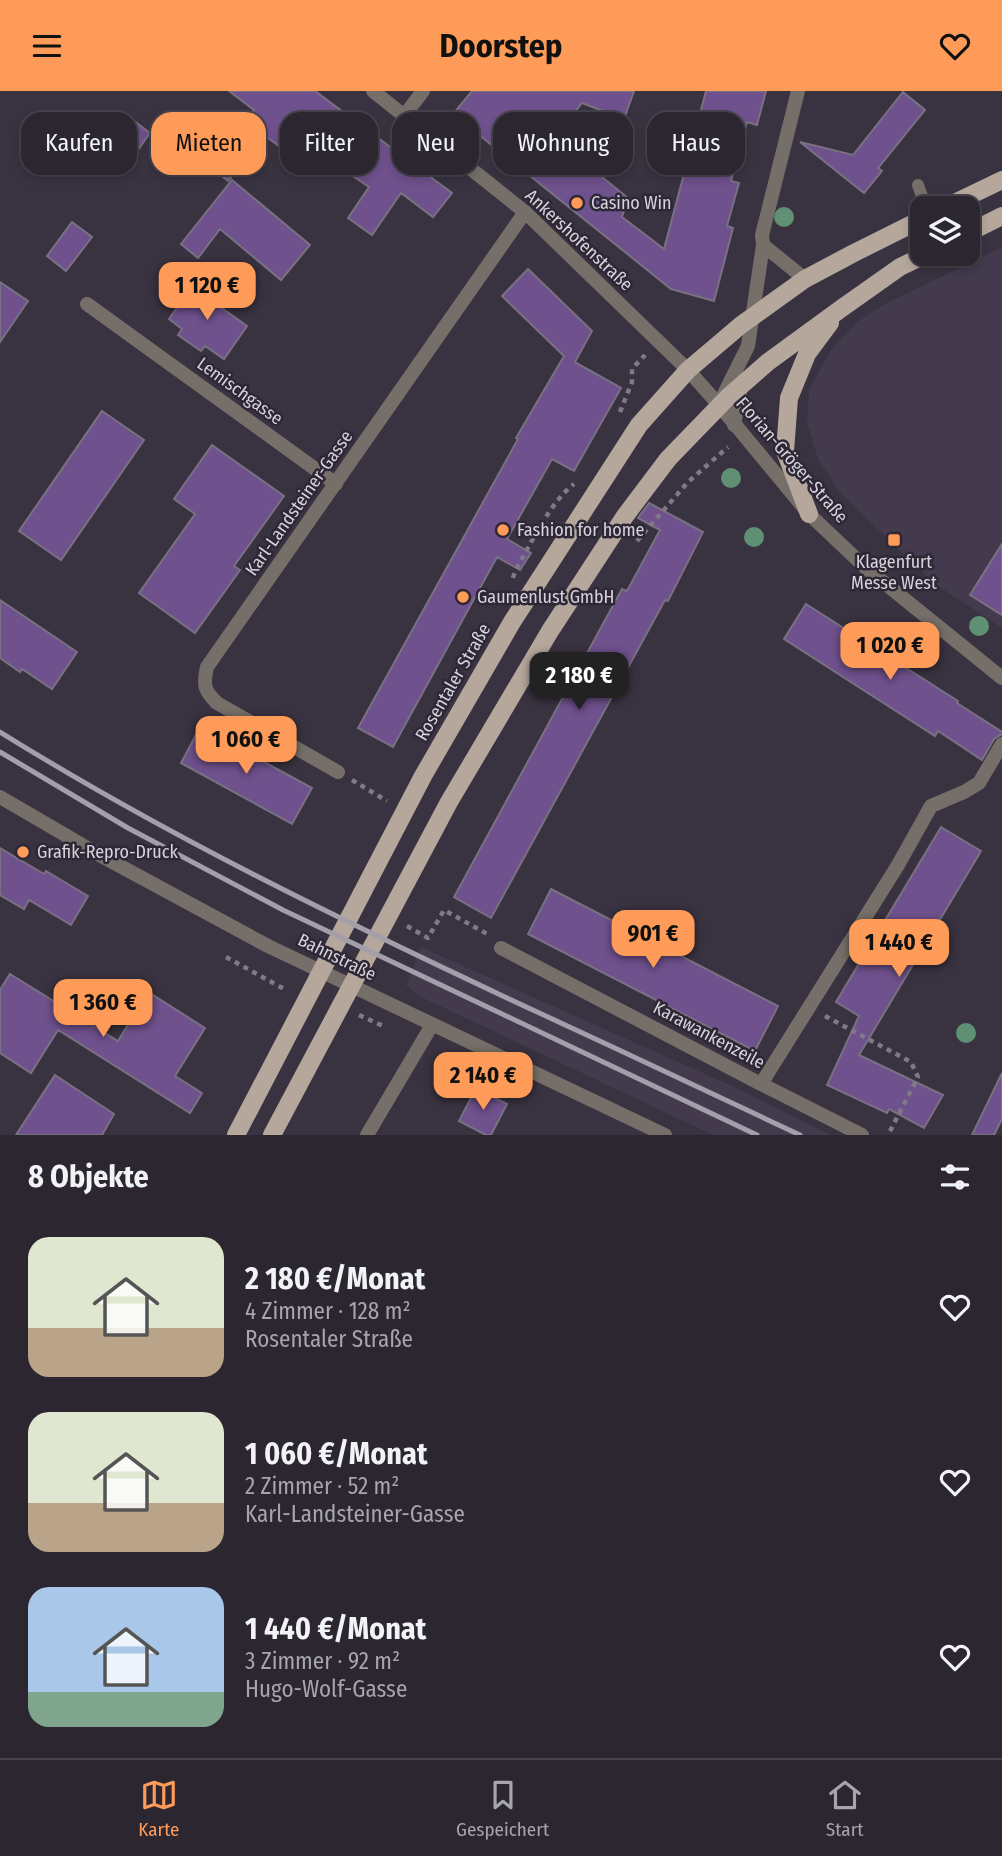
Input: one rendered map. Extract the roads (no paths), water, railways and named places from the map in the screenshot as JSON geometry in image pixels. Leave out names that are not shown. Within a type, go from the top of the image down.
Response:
[{"type":"main road","points":[[969,196],[1002,180]]},
{"type":"main road","points":[[980,227],[1002,216]]},
{"type":"main road","name":"Rosentaler Straße","points":[[236,1135],[423,776],[512,622],[639,425],[688,370],[752,317],[805,279],[910,225]]},
{"type":"main road","points":[[272,1135],[449,802],[550,631],[625,516],[668,460],[741,385],[842,308],[910,262]]},
{"type":"main road","points":[[809,514],[785,451],[789,398],[807,354],[842,308]]},
{"type":"street","name":"Ankershofenstraße","points":[[373,91],[399,112]]},
{"type":"street","points":[[407,112],[424,91]]},
{"type":"street","points":[[738,430],[741,385],[763,245],[762,235],[798,91]]},
{"type":"street","name":"Ankershofenstraße","points":[[478,175],[524,212],[688,370]]},
{"type":"street","name":"Karl-Landsteiner-Gasse","points":[[338,772],[217,703],[203,683],[207,667],[524,212]]},
{"type":"street","points":[[763,245],[805,279]]},
{"type":"street","name":"Lemischgasse","points":[[87,304],[336,484]]},
{"type":"street","points":[[719,405],[748,346]]},
{"type":"street","name":"Florian-Gröger-Straße","points":[[688,370],[809,514],[866,568],[1002,678]]},
{"type":"street","points":[[761,1084],[898,865],[931,806],[979,783],[1002,744]]},
{"type":"street","name":"Bahnstraße","points":[[0,797],[96,853],[268,946],[665,1135]]},
{"type":"street","name":"Karawankenzeile","points":[[496,942],[862,1135]]},
{"type":"street","points":[[367,1135],[432,1025]]},
{"type":"lane","points":[[918,185],[922,196]]},
{"type":"railway","points":[[0,732],[124,805],[313,905],[800,1135]]},
{"type":"railway","points":[[0,752],[128,828],[283,910],[757,1135]]},
{"type":"place","name":"Casino Win","points":[[577,203]]},
{"type":"place","name":"Fashion for home","points":[[503,530]]},
{"type":"place","name":"Klagenfurt Messe West","points":[[894,540]]},
{"type":"place","name":"Gaumenlust GmbH","points":[[463,597]]},
{"type":"place","name":"Grafik-Repro-Druck","points":[[23,852]]}]
